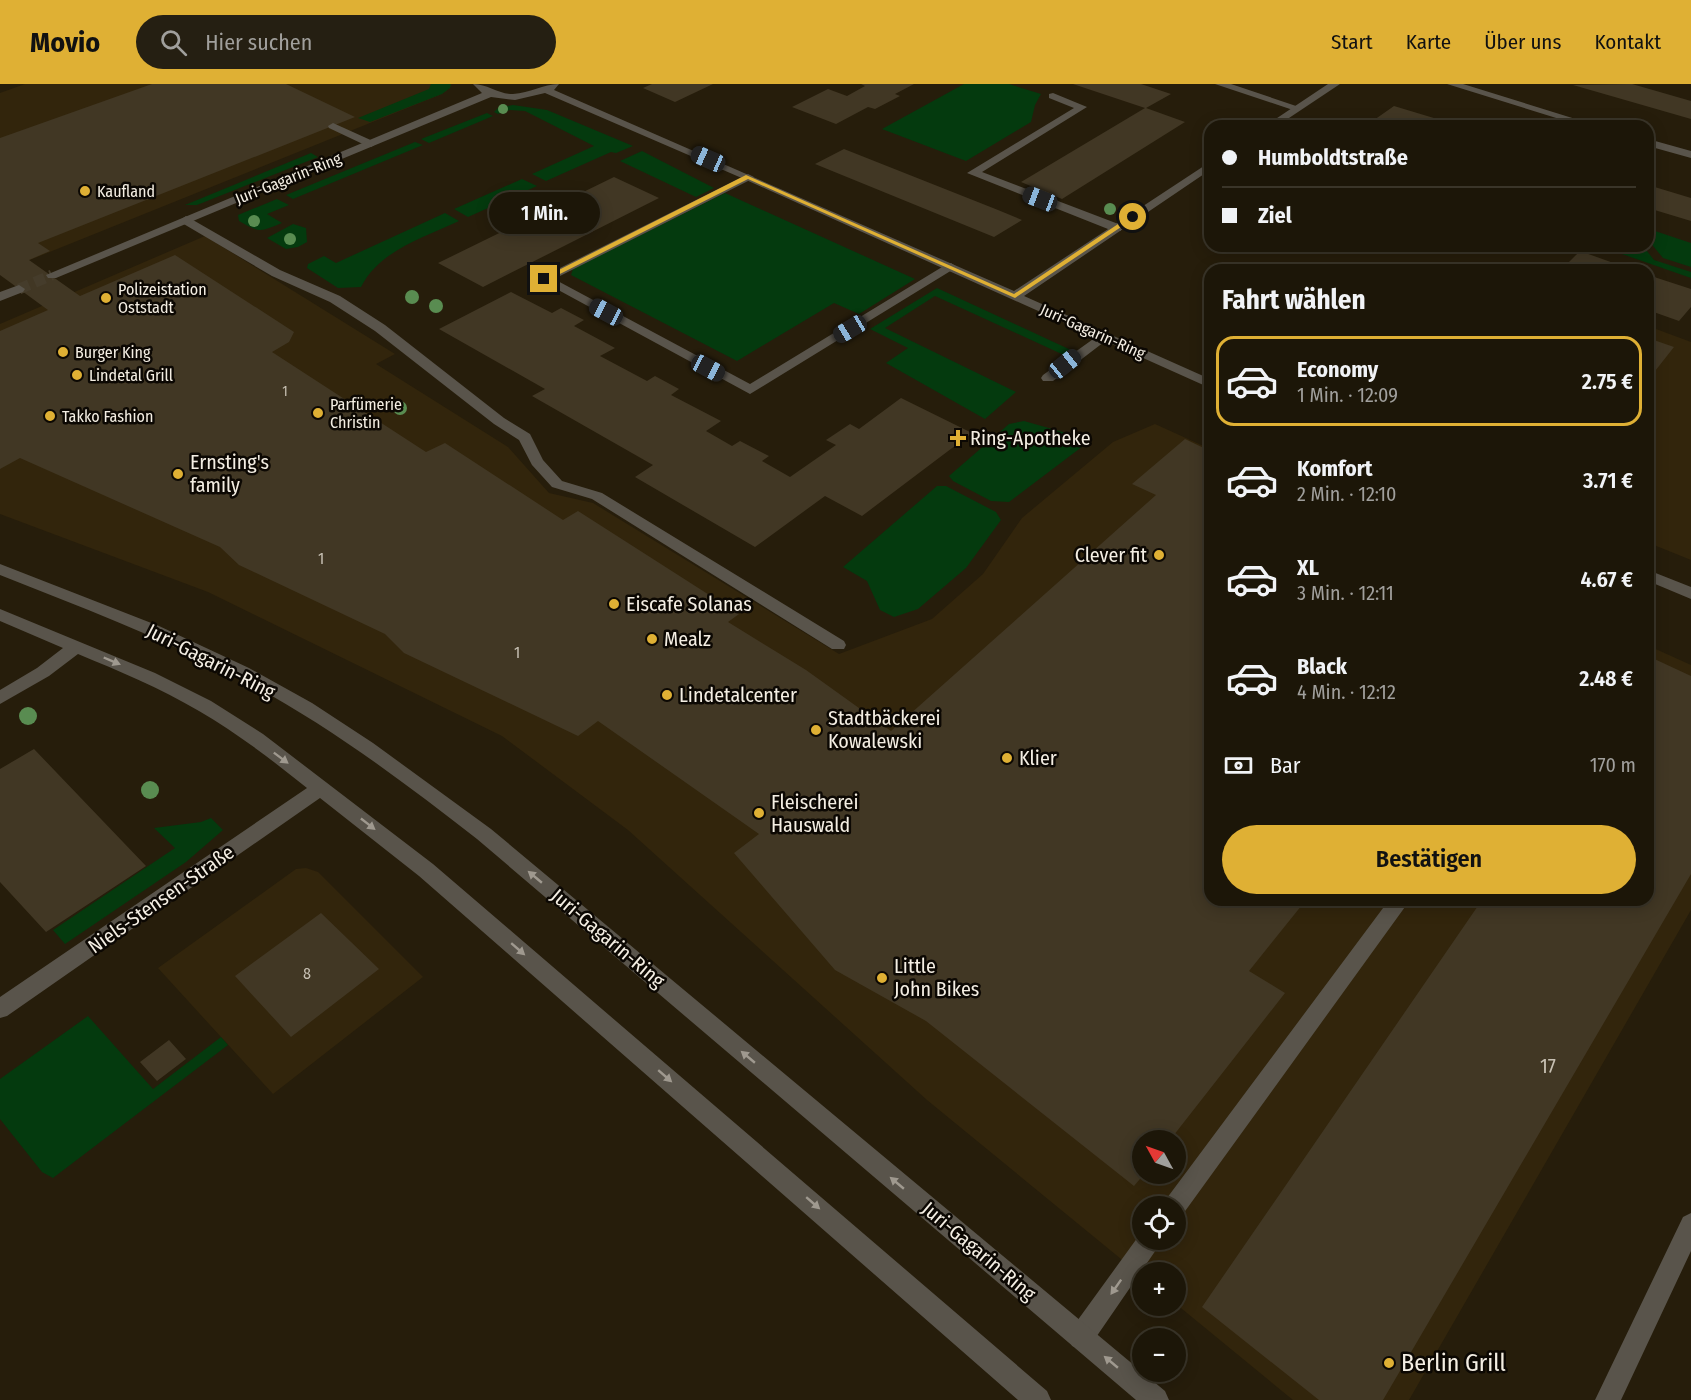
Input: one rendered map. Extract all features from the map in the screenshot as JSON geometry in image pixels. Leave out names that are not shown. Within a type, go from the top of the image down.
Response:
[{"type":"street","points":[[478,84],[491,93]]},
{"type":"street","points":[[1220,84],[1297,108]]},
{"type":"street","points":[[1279,120],[1335,84]]},
{"type":"street","points":[[1452,84],[1573,120]]},
{"type":"street","name":"Juri-Gagarin-Ring","points":[[52,276],[491,93],[517,96],[551,87],[1204,381]]},
{"type":"street","points":[[1053,96],[1082,107],[973,173],[1117,228]]},
{"type":"street","points":[[333,126],[371,144]]},
{"type":"street","points":[[1654,144],[1691,155]]},
{"type":"street","points":[[1015,296],[1204,169]]},
{"type":"street","points":[[748,177],[544,279],[750,390],[951,267]]},
{"type":"street","points":[[186,220],[276,273],[335,299],[380,328],[498,421],[525,437],[537,462],[556,484],[597,496],[838,645]]},
{"type":"street","points":[[0,297],[19,289]]},
{"type":"street","points":[[1048,378],[1103,336]]},
{"type":"street","name":"Juri-Gagarin-Ring","points":[[0,569],[117,615],[244,673],[392,765],[484,834],[1156,1400]]},
{"type":"street","points":[[1654,578],[1691,593]]},
{"type":"street","points":[[0,615],[149,677],[205,706],[256,739],[321,788],[444,885],[1038,1400]]},
{"type":"street","points":[[0,698],[43,672],[77,646]]},
{"type":"street","name":"Niels-Stensen-Straße","points":[[0,1009],[321,788]]},
{"type":"street","points":[[1182,1196],[1396,906]]},
{"type":"street","points":[[1608,1400],[1691,1225]]},
{"type":"street","points":[[1081,1336],[1142,1250]]},
{"type":"shaded area","name":"Kaufland","points":[[25,84],[451,84],[450,88],[442,94],[0,272],[0,93]]},
{"type":"shaded area","points":[[205,236],[395,354],[376,364],[508,447],[549,493],[593,503],[839,654],[932,619],[983,574],[1022,518],[1113,442],[1155,424],[1204,446],[1204,906],[1654,906],[1654,648],[1691,665],[1691,910],[1409,1400],[1293,1400],[1186,1312],[1186,1262],[1132,1262],[1132,1268],[927,1100],[628,830],[502,736],[208,592],[0,514],[0,324]]},
{"type":"shaded area","points":[[1654,328],[1691,342],[1691,560],[1654,545]]},
{"type":"shaded area","points":[[306,868],[318,872],[423,977],[273,1094],[158,968],[296,869]]},
{"type":"green space","points":[[431,84],[451,84],[450,88],[442,94],[370,122],[358,118],[429,89]]},
{"type":"green space","points":[[964,84],[1009,84],[1041,94],[1035,105],[1031,122],[966,161],[882,129]]},
{"type":"green space","points":[[513,105],[547,110],[633,146],[616,153],[611,152],[546,181],[532,174],[594,146],[525,111],[510,110],[498,114],[494,112],[498,108]]},
{"type":"green space","points":[[487,113],[493,116],[429,143],[421,139]]},
{"type":"green space","points":[[415,142],[423,145],[293,199],[286,195]]},
{"type":"green space","points":[[642,151],[714,188],[696,197],[620,161]]},
{"type":"green space","points":[[311,153],[318,157],[197,205],[185,205]]},
{"type":"green space","points":[[522,179],[537,186],[468,217],[454,209]]},
{"type":"green space","points":[[725,193],[915,279],[859,314],[834,303],[737,361],[571,275],[573,269]]},
{"type":"green space","points":[[277,199],[289,205],[267,214],[282,223],[260,230],[239,221],[238,215]]},
{"type":"green space","points":[[445,213],[459,221],[391,254],[369,274],[361,287],[338,288],[307,268],[308,264],[324,256],[336,263]]},
{"type":"green space","points":[[293,224],[306,228],[307,242],[298,247],[286,249],[267,238]]},
{"type":"green space","points":[[1654,231],[1691,243],[1691,267],[1663,258],[1654,247]]},
{"type":"green space","points":[[1616,252],[1648,252],[1654,260],[1691,272],[1691,278],[1654,264]]},
{"type":"green space","points":[[937,288],[1073,351],[1066,356],[935,296],[885,328],[1016,392],[985,419],[886,363],[908,348],[870,329]]},
{"type":"green space","points":[[1024,421],[1091,440],[1009,502],[991,501],[953,481],[949,476],[1009,424]]},
{"type":"green space","points":[[937,486],[946,486],[996,512],[1001,520],[966,568],[918,609],[894,617],[880,610],[867,581],[843,567]]},
{"type":"green space","points":[[211,818],[223,830],[186,862],[65,944],[53,930],[175,848],[154,828],[201,822]]},
{"type":"green space","points":[[88,1016],[153,1089],[221,1037],[228,1045],[53,1178],[42,1172],[0,1119],[0,1079]]},
{"type":"building","name":"Lindetalcenter","points":[[152,84],[286,84],[355,117],[38,243],[50,251],[29,260],[80,296],[175,255],[294,332],[289,342],[272,352],[426,452],[445,443],[563,520],[578,511],[739,614],[728,622],[806,670],[891,731],[1156,495],[1132,484],[1185,439],[1204,448],[1204,906],[1301,906],[1249,971],[1285,993],[1178,1130],[1132,1130],[1132,1184],[1136,1184],[1134,1186],[926,1021],[835,970],[734,853],[759,834],[598,721],[578,736],[404,653],[385,634],[239,565],[220,547],[20,458],[0,469],[0,331],[48,310],[0,275],[0,138]]},
{"type":"building","points":[[652,84],[713,84],[675,102],[643,88]]},
{"type":"building","points":[[861,84],[914,84],[895,94],[900,96],[875,109],[868,107],[836,124],[792,107],[828,89],[847,96],[865,86]]},
{"type":"building","points":[[1073,84],[1141,84],[1171,94],[1146,108],[1185,122],[1062,199],[1021,182],[1145,108]]},
{"type":"building","points":[[1632,84],[1691,101],[1691,119],[1573,85]]},
{"type":"building","points":[[1394,106],[1440,120],[1374,120]]},
{"type":"building","points":[[844,149],[1022,220],[994,237],[815,164]]},
{"type":"building","points":[[614,177],[659,198],[483,287],[438,263]]},
{"type":"building","points":[[1654,187],[1691,198],[1691,221],[1654,210]]},
{"type":"building","points":[[1579,252],[1583,252],[1616,264],[1567,264]]},
{"type":"building","points":[[1654,277],[1691,289],[1691,307],[1679,321],[1654,312]]},
{"type":"building","points":[[511,292],[552,313],[561,308],[584,320],[574,326],[615,348],[600,356],[647,381],[655,376],[679,389],[671,395],[721,421],[706,431],[732,446],[740,441],[769,456],[762,461],[790,477],[836,445],[826,440],[850,424],[859,429],[901,398],[972,433],[862,516],[825,496],[755,547],[635,477],[653,465],[532,396],[545,389],[439,329]]},
{"type":"building","points":[[1654,340],[1674,347],[1654,372]]},
{"type":"building","points":[[1654,659],[1691,676],[1691,874],[1383,1400],[1319,1400],[1202,1307],[1478,906],[1654,906]]},
{"type":"building","points":[[34,749],[146,866],[46,932],[0,882],[0,769]]},
{"type":"building","points":[[321,913],[379,969],[291,1037],[235,976]]},
{"type":"building","points":[[169,1040],[186,1059],[157,1081],[140,1062]]},
{"type":"tunnel","points":[[19,289],[52,275]]},
{"type":"place","name":"Kaufland","points":[[85,191]]},
{"type":"place","name":"Polizeistation Oststadt","points":[[106,298]]},
{"type":"place","name":"Burger King","points":[[63,352]]},
{"type":"place","name":"Lindetal Grill","points":[[77,375]]},
{"type":"place","name":"Parfümerie Christin","points":[[318,413]]},
{"type":"place","name":"Takko Fashion","points":[[50,416]]},
{"type":"place","name":"Ring-Apotheke","points":[[958,438]]},
{"type":"place","name":"Ernsting's family","points":[[178,474]]},
{"type":"place","name":"Clever fit","points":[[1159,555]]},
{"type":"place","name":"Eiscafe Solanas","points":[[614,604]]},
{"type":"place","name":"Mealz","points":[[652,639]]},
{"type":"place","name":"Lindetalcenter","points":[[667,695]]},
{"type":"place","name":"Stadtbäckerei Kowalewski","points":[[816,730]]},
{"type":"place","name":"Klier","points":[[1007,758]]},
{"type":"place","name":"Fleischerei Hauswald","points":[[759,813]]},
{"type":"place","name":"Little John Bikes","points":[[882,978]]},
{"type":"place","name":"Berlin Grill","points":[[1389,1363]]},
{"type":"route","points":[[544,279],[748,177],[1015,296],[1133,217]]}]
